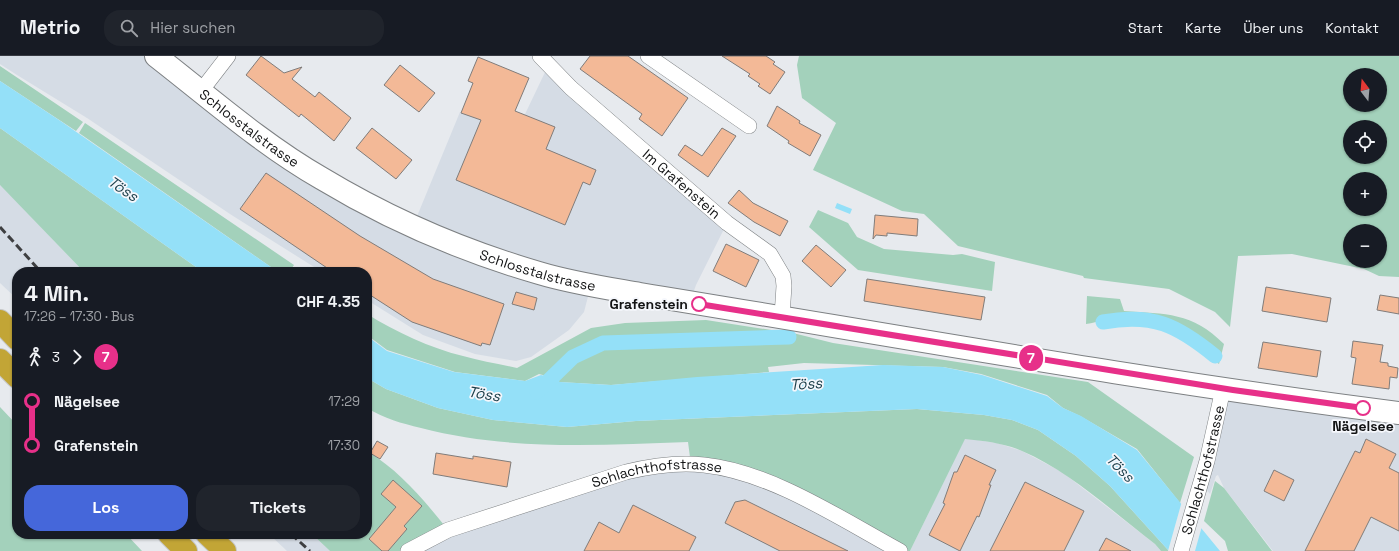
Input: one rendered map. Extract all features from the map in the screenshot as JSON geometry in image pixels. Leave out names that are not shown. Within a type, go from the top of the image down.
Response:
[{"type":"highway","points":[[0,321],[12,334]]},
{"type":"highway","points":[[0,360],[12,372]]},
{"type":"highway","points":[[174,539],[186,551]]},
{"type":"highway","points":[[212,539],[225,551]]},
{"type":"main road","name":"Schlosstalstrasse","points":[[156,56],[272,145],[320,178],[418,229],[462,247],[540,274],[590,285],[1306,402],[1399,413]]},
{"type":"street","points":[[201,91],[228,56]]},
{"type":"street","points":[[648,56],[749,126]]},
{"type":"street","name":"Im Grafenstein","points":[[548,59],[571,88],[727,223],[770,254],[783,276],[784,286],[782,316]]},
{"type":"street","name":"Schlachthofstrasse","points":[[1181,551],[1223,388]]},
{"type":"street","name":"Schlachthofstrasse","points":[[408,551],[448,530],[626,472],[653,466],[677,465],[703,465],[761,478],[900,551]]},
{"type":"shaded area","points":[[0,56],[156,56],[216,104],[413,226],[460,112],[516,133],[548,66],[725,227],[696,285],[690,302],[591,285],[584,312],[569,330],[531,357],[516,361],[475,354],[423,335],[372,303],[372,267],[314,267],[230,214],[87,118],[0,64]]},
{"type":"shaded area","points":[[0,185],[79,267],[12,267],[12,294],[0,283]]},
{"type":"shaded area","points":[[1223,389],[1399,416],[1399,551],[1273,551],[1224,488],[1218,475],[1216,476],[1210,494],[1200,482]]},
{"type":"shaded area","points":[[965,438],[997,443],[1022,451],[1062,472],[1155,544],[1161,551],[910,551]]},
{"type":"shaded area","points":[[724,468],[900,551],[408,551],[626,472]]},
{"type":"shaded area","points":[[274,539],[317,539],[330,551],[287,551]]},
{"type":"green space","points":[[799,56],[1399,56],[1399,277],[1379,276],[1359,268],[1387,268],[1387,224],[1343,224],[1343,265],[1292,254],[1238,256],[1230,327],[1215,312],[1169,289],[1084,278],[1083,276],[958,246],[924,214],[902,211],[813,170],[836,123],[802,98],[797,65]]},
{"type":"green space","points":[[0,66],[83,122],[76,131],[0,81]]},
{"type":"green space","points":[[85,123],[294,265],[293,267],[271,267],[79,133]]},
{"type":"green space","points":[[0,128],[196,267],[79,267],[0,185]]},
{"type":"green space","points":[[818,210],[848,223],[857,237],[884,249],[953,255],[962,254],[995,262],[992,291],[858,270],[809,227]]},
{"type":"green space","points":[[1087,296],[1120,299],[1124,311],[1166,314],[1189,320],[1201,326],[1224,344],[1219,364],[1213,360],[1215,355],[1205,347],[1184,333],[1163,323],[1139,318],[1121,317],[1086,324]]},
{"type":"green space","points":[[372,317],[401,333],[438,349],[470,358],[517,368],[591,328],[625,323],[706,320],[797,334],[833,343],[1088,382],[1194,457],[1180,503],[1137,449],[1080,416],[1063,408],[1047,395],[981,374],[943,367],[804,363],[768,367],[769,372],[611,385],[559,382],[558,379],[539,374],[525,381],[455,372],[387,350],[372,339]]},
{"type":"green space","points":[[372,381],[386,389],[438,408],[493,420],[567,427],[636,421],[917,409],[984,415],[1012,420],[1038,430],[1076,456],[1110,486],[1169,551],[1161,551],[1155,544],[1091,493],[1058,470],[1022,451],[1001,444],[965,439],[910,551],[900,551],[791,492],[691,465],[688,442],[588,445],[521,443],[454,435],[421,428],[380,415],[372,411]]},
{"type":"green space","points":[[0,407],[12,420],[12,539],[131,539],[142,551],[0,551]]},
{"type":"green space","points":[[372,454],[401,477],[448,530],[408,551],[330,551],[317,539],[372,539]]},
{"type":"green space","points":[[1215,481],[1224,488],[1272,551],[1228,551],[1225,541],[1204,521]]},
{"type":"water","name":"Töss","points":[[0,81],[62,122],[271,267],[196,267],[0,128]]},
{"type":"water","points":[[837,203],[852,209],[850,214],[835,208]]},
{"type":"water","name":"Töss","points":[[372,340],[387,351],[454,372],[525,381],[541,375],[556,379],[560,382],[611,385],[697,377],[883,365],[943,367],[982,375],[1047,396],[1063,408],[1081,416],[1137,450],[1220,551],[1169,551],[1110,486],[1076,456],[1038,430],[1012,420],[984,415],[917,409],[636,421],[567,427],[493,420],[438,408],[386,389],[372,381]]},
{"type":"pier","points":[[1182,501],[1202,526],[1195,551],[1168,551]]},
{"type":"building","points":[[261,56],[284,73],[302,67],[292,79],[315,97],[319,92],[351,118],[334,141],[301,114],[299,117],[246,75]]},
{"type":"building","points":[[590,56],[628,56],[688,98],[662,136],[639,119],[642,114],[580,69]]},
{"type":"building","points":[[722,56],[766,56],[775,62],[773,64],[785,72],[770,94],[758,86],[760,84],[748,76],[750,74]]},
{"type":"building","points":[[478,57],[529,78],[515,111],[555,127],[546,149],[596,170],[590,185],[583,182],[565,225],[456,180],[481,120],[461,113],[473,83],[468,81]]},
{"type":"building","points":[[400,65],[435,93],[419,112],[384,85]]},
{"type":"building","points":[[777,106],[800,121],[799,123],[821,135],[810,156],[788,143],[789,141],[767,126]]},
{"type":"building","points":[[372,128],[412,160],[396,179],[356,148]]},
{"type":"building","points":[[722,128],[736,136],[708,177],[678,155],[685,145],[702,156]]},
{"type":"building","points":[[266,173],[360,236],[433,279],[504,304],[490,345],[482,343],[481,346],[412,322],[372,296],[372,267],[326,267],[240,209]]},
{"type":"building","points":[[739,190],[753,203],[788,221],[780,236],[754,222],[728,203]]},
{"type":"building","points":[[875,215],[918,219],[917,236],[887,233],[887,236],[876,235],[873,239]]},
{"type":"building","points":[[726,244],[759,260],[746,287],[713,271]]},
{"type":"building","points":[[816,245],[846,270],[831,287],[802,261]]},
{"type":"building","points":[[867,279],[985,297],[981,320],[864,301]]},
{"type":"building","points":[[1266,287],[1331,298],[1327,322],[1262,311]]},
{"type":"building","points":[[516,292],[537,298],[534,310],[512,304]]},
{"type":"building","points":[[1380,295],[1399,298],[1399,314],[1377,310]]},
{"type":"building","points":[[1353,341],[1383,345],[1380,362],[1388,363],[1388,366],[1398,368],[1397,378],[1390,377],[1389,389],[1352,384],[1356,358],[1351,357]]},
{"type":"building","points":[[1263,342],[1321,351],[1317,377],[1258,368]]},
{"type":"building","points":[[1366,439],[1396,454],[1389,468],[1399,473],[1399,531],[1371,517],[1354,551],[1305,551],[1355,451],[1360,453]]},
{"type":"building","points":[[377,441],[388,447],[380,459],[372,454],[372,450]]},
{"type":"building","points":[[436,453],[473,459],[473,456],[511,462],[507,487],[433,474]]},
{"type":"building","points":[[965,455],[996,470],[989,485],[991,485],[979,517],[977,516],[960,551],[929,535],[945,504],[943,503],[954,472],[957,472]]},
{"type":"building","points":[[1274,470],[1294,480],[1284,501],[1264,491]]},
{"type":"building","points":[[393,480],[422,506],[404,526],[407,529],[388,551],[382,551],[369,539],[372,539],[372,535],[396,507],[381,494]]},
{"type":"building","points":[[1025,482],[1084,511],[1064,551],[990,551]]},
{"type":"building","points":[[745,500],[848,551],[780,551],[725,523],[735,502]]},
{"type":"building","points":[[633,505],[696,537],[689,551],[584,551],[599,522],[619,533]]},
{"type":"building","points":[[1106,538],[1131,551],[1099,551]]},
{"type":"waterway","points":[[1103,322],[1136,319],[1164,324],[1188,336],[1215,356]]},
{"type":"waterway","points":[[537,392],[573,357],[603,343],[789,337]]},
{"type":"railway","points":[[0,227],[36,267]]},
{"type":"railway","points":[[297,539],[310,551]]},
{"type":"bus line","name":"7","points":[[699,304],[782,316],[1306,402],[1363,408]]},
{"type":"place","name":"Grafenstein","points":[[699,304]]},
{"type":"place","name":"Nägelsee","points":[[1363,408]]}]
